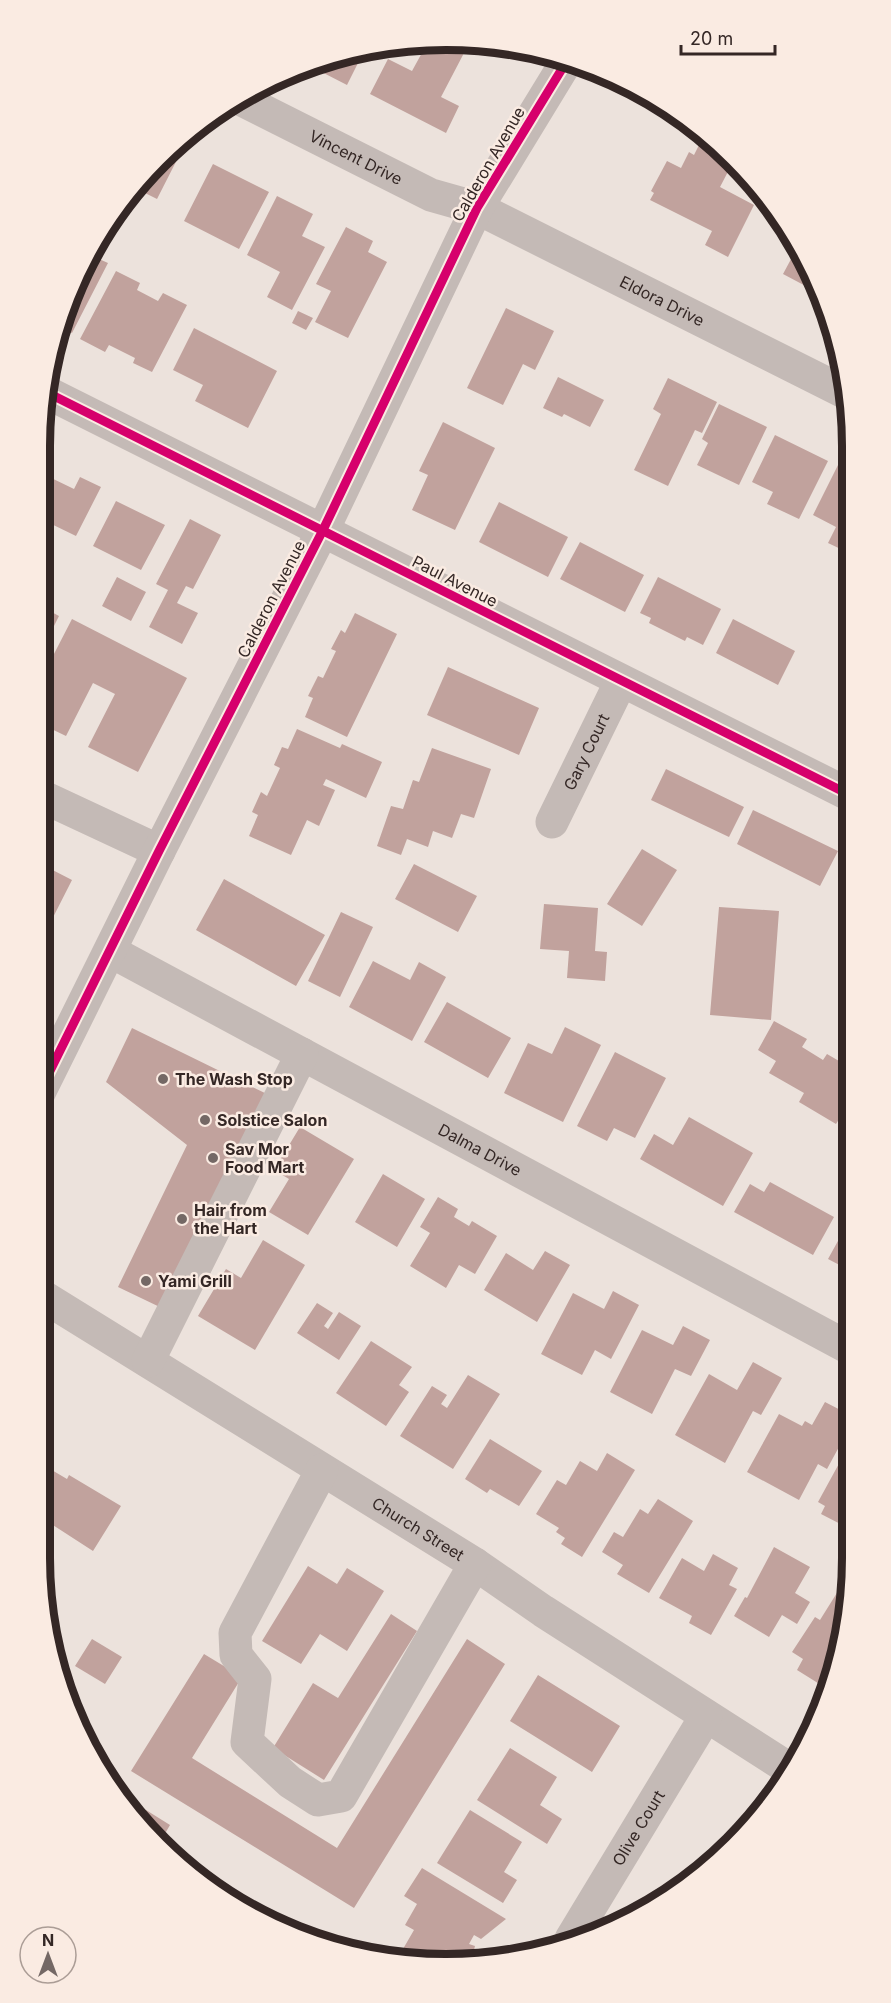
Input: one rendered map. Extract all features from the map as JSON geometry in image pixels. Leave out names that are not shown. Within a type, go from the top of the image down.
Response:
[{"type":"street","name":"Calderon Avenue","points":[[50,1071],[159,851],[323,531],[477,208],[563,68]]},
{"type":"street","name":"Vincent Drive","points":[[248,103],[431,195],[477,208]]},
{"type":"street","name":"Eldora Drive","points":[[477,208],[837,388]]},
{"type":"street","name":"Paul Avenue","points":[[53,395],[842,791]]},
{"type":"street","name":"Gary Court","points":[[552,822],[621,681]]},
{"type":"street","points":[[50,800],[159,851]]},
{"type":"street","name":"Dalma Drive","points":[[110,951],[842,1343]]},
{"type":"street","points":[[148,1361],[302,1054]]},
{"type":"street","name":"Church Street","points":[[50,1300],[475,1564],[783,1765]]},
{"type":"street","points":[[322,1470],[235,1633],[236,1655],[255,1679],[247,1742],[290,1782],[318,1800],[341,1796],[475,1564]]},
{"type":"street","name":"Olive Court","points":[[576,1931],[706,1716]]},
{"type":"building","points":[[424,50],[458,50],[464,53],[441,97],[459,106],[446,133],[370,94],[388,59],[412,71]]},
{"type":"building","points":[[360,59],[347,85],[319,71]]},
{"type":"building","points":[[700,142],[729,169],[720,187],[754,205],[728,257],[705,245],[712,231],[650,200],[654,193],[651,191],[667,161],[681,168],[689,152],[694,155]]},
{"type":"building","points":[[182,150],[157,199],[142,191]]},
{"type":"building","points":[[213,164],[269,192],[239,249],[184,221]]},
{"type":"building","points":[[277,196],[313,214],[302,236],[325,247],[292,310],[267,297],[280,272],[247,255]]},
{"type":"building","points":[[770,219],[776,227],[768,223]]},
{"type":"building","points":[[346,227],[373,241],[368,252],[387,262],[348,338],[315,322],[331,291],[316,284]]},
{"type":"building","points":[[793,256],[808,287],[783,274]]},
{"type":"building","points":[[97,258],[108,263],[72,333],[67,330],[71,318]]},
{"type":"building","points":[[116,271],[140,283],[137,290],[158,301],[163,293],[187,305],[152,372],[133,363],[135,358],[109,345],[105,352],[80,339]]},
{"type":"building","points":[[506,308],[554,331],[535,370],[523,364],[503,405],[467,388]]},
{"type":"building","points":[[298,311],[313,318],[306,330],[292,323]]},
{"type":"building","points":[[194,328],[277,371],[248,428],[195,401],[203,385],[173,370]]},
{"type":"building","points":[[558,377],[604,400],[590,427],[564,414],[562,417],[543,408]]},
{"type":"building","points":[[668,378],[717,402],[702,433],[695,430],[668,486],[634,470],[661,414],[653,409]]},
{"type":"building","points":[[719,404],[767,427],[739,485],[697,465],[708,443],[702,439]]},
{"type":"building","points":[[443,422],[495,448],[455,530],[412,510],[428,475],[419,471]]},
{"type":"building","points":[[775,435],[828,461],[799,519],[767,504],[773,492],[752,482]]},
{"type":"building","points":[[839,463],[842,464],[842,550],[828,543],[836,527],[813,515]]},
{"type":"building","points":[[50,477],[74,489],[80,477],[101,487],[76,536],[50,523]]},
{"type":"building","points":[[116,501],[165,525],[141,570],[93,546]]},
{"type":"building","points":[[499,502],[568,537],[548,577],[479,542]]},
{"type":"building","points":[[190,519],[221,535],[193,589],[186,586],[177,603],[198,613],[182,644],[149,627],[168,590],[156,584]]},
{"type":"building","points":[[580,542],[644,575],[625,612],[560,579]]},
{"type":"building","points":[[117,577],[146,592],[131,621],[102,606]]},
{"type":"building","points":[[658,577],[721,609],[703,645],[687,637],[685,641],[649,623],[651,618],[640,613]]},
{"type":"building","points":[[50,611],[59,616],[50,634]]},
{"type":"building","points":[[355,613],[397,634],[347,737],[305,717],[313,698],[308,696],[318,676],[323,678],[336,651],[331,649],[341,630],[345,633]]},
{"type":"building","points":[[72,619],[187,678],[138,772],[88,747],[115,694],[93,683],[66,736],[50,728],[50,662]]},
{"type":"building","points":[[733,619],[795,651],[778,685],[716,653]]},
{"type":"building","points":[[448,667],[539,708],[519,755],[427,715]]},
{"type":"building","points":[[297,729],[340,748],[342,744],[382,762],[366,798],[326,779],[323,785],[335,790],[319,826],[307,820],[291,855],[249,836],[258,815],[252,812],[261,792],[267,796],[280,768],[274,765],[282,747],[288,749]]},
{"type":"building","points":[[432,748],[491,769],[474,818],[461,814],[452,838],[433,831],[428,847],[407,839],[401,855],[377,846],[391,806],[403,809],[413,780],[419,782]]},
{"type":"building","points":[[666,769],[744,807],[729,837],[651,800]]},
{"type":"building","points":[[753,810],[838,851],[820,886],[737,844]]},
{"type":"building","points":[[642,849],[677,870],[642,926],[607,904]]},
{"type":"building","points":[[414,864],[477,896],[458,932],[395,899]]},
{"type":"building","points":[[50,869],[72,880],[50,923]]},
{"type":"building","points":[[224,879],[325,935],[296,986],[196,930]]},
{"type":"building","points":[[544,904],[598,908],[595,951],[607,952],[605,981],[567,978],[569,951],[540,949]]},
{"type":"building","points":[[719,907],[779,911],[771,1020],[710,1015]]},
{"type":"building","points":[[341,912],[373,927],[340,997],[308,981]]},
{"type":"building","points":[[373,961],[410,980],[419,962],[446,977],[412,1041],[349,1007]]},
{"type":"building","points":[[447,1002],[511,1038],[488,1078],[424,1042]]},
{"type":"building","points":[[774,1021],[807,1039],[802,1047],[823,1060],[827,1054],[842,1063],[842,1114],[836,1124],[799,1102],[804,1093],[769,1073],[776,1061],[758,1050]]},
{"type":"building","points":[[565,1027],[601,1045],[563,1122],[504,1093],[528,1043],[552,1054]]},
{"type":"building","points":[[132,1028],[271,1096],[166,1310],[118,1287],[187,1145],[106,1082]]},
{"type":"building","points":[[615,1052],[666,1078],[635,1138],[614,1128],[607,1141],[577,1126]]},
{"type":"building","points":[[689,1117],[753,1153],[723,1206],[640,1159],[654,1134],[673,1145]]},
{"type":"building","points":[[300,1127],[354,1159],[308,1235],[269,1212],[289,1179],[274,1170]]},
{"type":"building","points":[[383,1174],[425,1199],[397,1247],[355,1222]]},
{"type":"building","points":[[770,1182],[834,1217],[813,1255],[734,1212],[750,1184],[764,1192]]},
{"type":"building","points":[[438,1197],[458,1209],[454,1217],[469,1226],[472,1221],[497,1236],[475,1274],[459,1265],[446,1288],[410,1266],[430,1233],[420,1227]]},
{"type":"building","points":[[842,1234],[842,1266],[828,1259]]},
{"type":"building","points":[[263,1240],[305,1265],[255,1350],[198,1316],[226,1269],[241,1278]]},
{"type":"building","points":[[545,1251],[570,1265],[537,1322],[484,1290],[506,1253],[533,1270]]},
{"type":"building","points":[[613,1291],[639,1305],[611,1359],[595,1350],[582,1375],[541,1354],[573,1293],[604,1309]]},
{"type":"building","points":[[317,1303],[333,1313],[324,1326],[328,1329],[339,1312],[361,1326],[339,1360],[297,1333]]},
{"type":"building","points":[[683,1326],[710,1340],[691,1376],[675,1369],[652,1414],[610,1392],[642,1330],[673,1345]]},
{"type":"building","points":[[371,1341],[412,1367],[399,1385],[409,1392],[386,1426],[336,1393]]},
{"type":"building","points":[[753,1362],[782,1378],[761,1415],[753,1411],[725,1463],[675,1435],[709,1374],[737,1390]]},
{"type":"building","points":[[468,1375],[500,1394],[453,1469],[400,1436],[432,1386],[447,1395],[441,1404],[447,1408]]},
{"type":"building","points":[[825,1402],[842,1411],[842,1441],[827,1469],[818,1464],[799,1500],[747,1472],[779,1414],[802,1426],[805,1421],[812,1425]]},
{"type":"building","points":[[490,1439],[542,1471],[519,1506],[490,1489],[487,1493],[465,1479]]},
{"type":"building","points":[[607,1453],[635,1470],[582,1557],[561,1544],[565,1538],[556,1532],[559,1528],[536,1514],[557,1480],[566,1485],[580,1461],[597,1471]]},
{"type":"building","points":[[842,1458],[842,1525],[821,1514],[825,1506],[818,1502]]},
{"type":"building","points":[[50,1469],[67,1479],[69,1475],[121,1506],[93,1551],[50,1523]]},
{"type":"building","points":[[658,1499],[693,1521],[649,1593],[617,1574],[623,1565],[602,1552],[614,1532],[623,1537],[640,1509],[648,1514]]},
{"type":"building","points":[[774,1547],[810,1567],[795,1593],[810,1602],[797,1624],[782,1615],[769,1637],[734,1616],[745,1597],[747,1598]]},
{"type":"building","points":[[713,1554],[738,1568],[729,1585],[737,1589],[711,1635],[689,1623],[692,1616],[659,1598],[682,1558],[704,1571]]},
{"type":"building","points":[[308,1566],[337,1584],[347,1568],[384,1591],[347,1651],[320,1634],[301,1664],[262,1641]]},
{"type":"building","points":[[840,1588],[834,1635],[820,1684],[797,1670],[803,1659],[792,1652],[815,1617],[820,1620]]},
{"type":"building","points":[[391,1614],[417,1631],[324,1780],[273,1748],[313,1683],[338,1698]]},
{"type":"building","points":[[92,1639],[122,1657],[105,1684],[75,1666]]},
{"type":"building","points":[[467,1639],[505,1664],[354,1908],[131,1771],[204,1654],[242,1677],[192,1758],[337,1848]]},
{"type":"building","points":[[538,1675],[620,1726],[592,1772],[510,1721]]},
{"type":"building","points":[[510,1748],[557,1777],[540,1805],[562,1819],[547,1844],[477,1800]]},
{"type":"building","points":[[146,1810],[170,1825],[163,1836],[148,1819],[144,1814]]},
{"type":"building","points":[[470,1810],[522,1842],[504,1872],[517,1880],[503,1903],[437,1863]]},
{"type":"building","points":[[422,1868],[506,1919],[481,1939],[474,1935],[469,1944],[475,1946],[473,1953],[407,1952],[403,1949],[414,1930],[405,1925],[417,1904],[404,1896]]},
{"type":"cycle path","points":[[50,1071],[323,530],[477,208],[563,68]]},
{"type":"cycle path","points":[[53,395],[842,791]]},
{"type":"place","name":"The Wash Stop","points":[[163,1079]]},
{"type":"place","name":"Solstice Salon","points":[[205,1120]]},
{"type":"place","name":"Sav Mor Food Mart","points":[[213,1158]]},
{"type":"place","name":"Hair from the Hart","points":[[182,1219]]},
{"type":"place","name":"Yami Grill","points":[[146,1281]]}]
